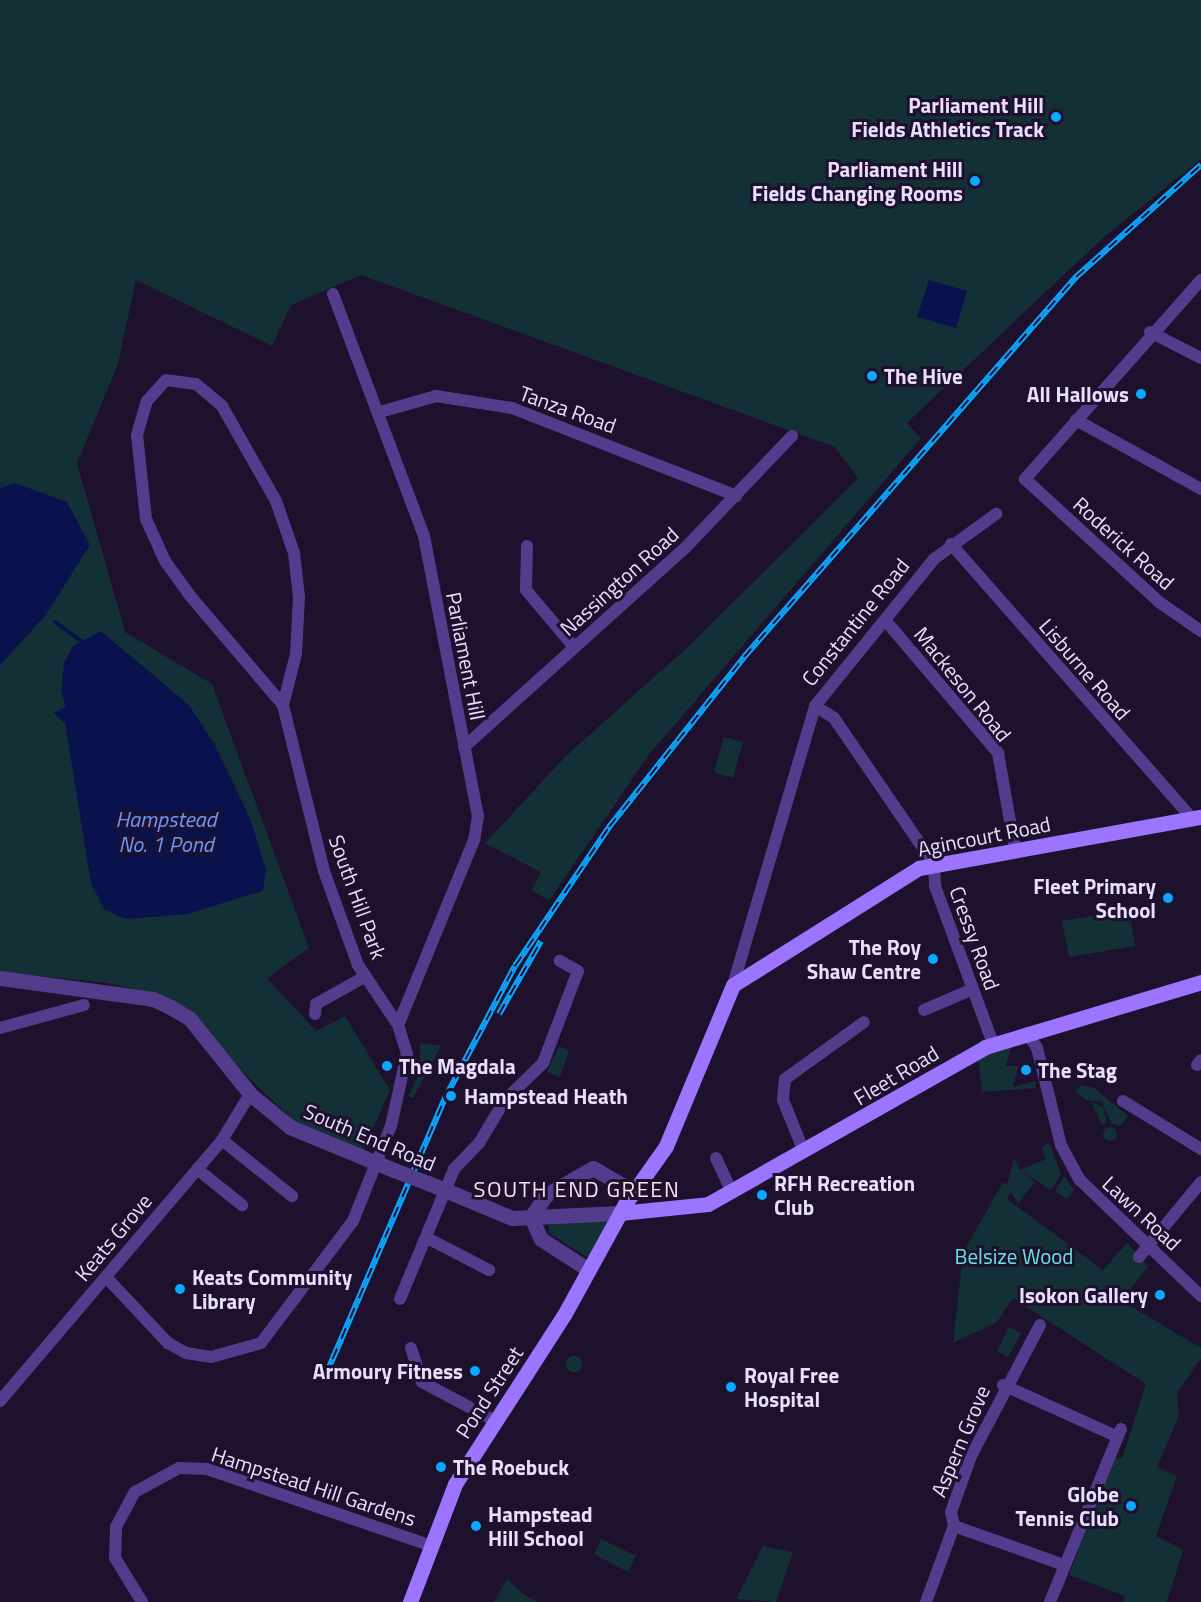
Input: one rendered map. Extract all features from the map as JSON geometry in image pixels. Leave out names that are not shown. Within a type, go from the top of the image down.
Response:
[{"type":"main road","name":"Agincourt Road","points":[[634,1192],[684,1109],[733,985],[748,965],[919,868],[1196,817]]},
{"type":"main road","name":"Fleet Road","points":[[620,1213],[697,1208],[732,1192],[993,1044],[1201,982]]},
{"type":"main road","points":[[620,1213],[634,1192],[644,1211]]},
{"type":"main road","name":"Pond Street","points":[[410,1602],[455,1484],[590,1270],[620,1213]]},
{"type":"street","points":[[1201,280],[1150,332],[1076,420],[1201,489]]},
{"type":"street","name":"Parliament Hill","points":[[333,294],[380,412],[424,536],[477,806],[476,834],[398,1025]]},
{"type":"street","points":[[1150,332],[1201,358]]},
{"type":"street","points":[[166,380],[196,384],[222,406],[276,501],[294,553],[299,597],[296,654],[283,705],[191,597],[165,561],[146,519],[137,435],[147,401],[166,380]]},
{"type":"street","name":"Tanza Road","points":[[380,412],[436,396],[512,408],[721,486],[736,496]]},
{"type":"street","name":"Roderick Road","points":[[1076,420],[1025,479],[1159,602],[1201,631]]},
{"type":"street","name":"Nassington Road","points":[[464,747],[736,496],[792,436]]},
{"type":"street","name":"Constantine Road","points":[[748,965],[815,706],[951,544],[996,514]]},
{"type":"street","name":"Lisburne Road","points":[[951,544],[1196,817]]},
{"type":"street","points":[[527,546],[526,590],[574,647]]},
{"type":"street","name":"Mackeson Road","points":[[885,620],[998,753],[1015,849]]},
{"type":"street","name":"South Hill Park","points":[[106,1277],[168,1343],[186,1353],[211,1357],[261,1343],[353,1221],[405,1080],[406,1041],[366,976],[324,871],[283,705]]},
{"type":"street","name":"Cressy Road","points":[[815,706],[834,718],[934,864],[935,886],[993,1044]]},
{"type":"street","points":[[400,1299],[454,1169],[479,1143],[505,1100],[543,1063],[578,971],[560,961]]},
{"type":"street","points":[[315,1014],[316,1004],[366,976]]},
{"type":"street","name":"South End Road","points":[[0,978],[153,999],[190,1019],[250,1094],[290,1127],[504,1216],[531,1217]]},
{"type":"street","points":[[924,1010],[973,989]]},
{"type":"street","points":[[0,1028],[84,1005]]},
{"type":"street","points":[[804,1152],[783,1100],[785,1079],[864,1022]]},
{"type":"street","name":"Lawn Road","points":[[1032,1031],[1054,1124],[1073,1169],[1102,1206],[1149,1244],[1201,1296]]},
{"type":"street","name":"Keats Grove","points":[[0,1401],[222,1140],[250,1094]]},
{"type":"street","points":[[1123,1101],[1201,1149]]},
{"type":"street","points":[[222,1140],[292,1196]]},
{"type":"street","points":[[716,1158],[732,1192]]},
{"type":"street","points":[[531,1217],[546,1195],[593,1168],[634,1192]]},
{"type":"street","points":[[197,1169],[242,1205]]},
{"type":"street","points":[[1139,1257],[1201,1182]]},
{"type":"street","points":[[531,1217],[620,1213]]},
{"type":"street","points":[[531,1217],[541,1239],[590,1270]]},
{"type":"street","points":[[427,1238],[489,1270]]},
{"type":"street","points":[[1003,1385],[1040,1324]]},
{"type":"street","points":[[411,1348],[422,1382],[494,1420]]},
{"type":"street","name":"Aspern Grove","points":[[926,1602],[954,1526],[951,1512],[1003,1385],[1120,1433],[1050,1602]]},
{"type":"street","name":"Hampstead Hill Gardens","points":[[142,1602],[115,1558],[116,1527],[135,1492],[179,1468],[207,1469],[432,1546]]},
{"type":"street","name":"Aspern Grove","points":[[954,1526],[1064,1565]]},
{"type":"green space","points":[[0,0],[1201,0],[1201,159],[1104,237],[907,423],[921,438],[647,757],[549,901],[532,890],[541,872],[485,843],[566,756],[691,644],[858,478],[835,447],[361,275],[291,305],[272,346],[136,280],[118,364],[77,463],[125,632],[212,684],[309,948],[267,978],[316,1031],[345,1016],[390,1090],[364,1150],[294,1121],[164,996],[108,983],[0,972]]},
{"type":"green space","points":[[724,737],[743,742],[733,778],[714,772]]},
{"type":"green space","points":[[1129,910],[1135,946],[1069,957],[1062,921]]},
{"type":"green space","points":[[420,1043],[441,1046],[413,1098],[409,1096],[420,1071]]},
{"type":"green space","points":[[559,1046],[569,1051],[560,1077],[547,1072]]},
{"type":"green space","points":[[1011,1047],[1006,1066],[1018,1066],[1013,1087],[1035,1081],[1036,1088],[982,1092],[978,1058]]},
{"type":"green space","points":[[1081,1085],[1094,1088],[1128,1116],[1120,1126],[1111,1123],[1102,1102],[1086,1100],[1075,1091]]},
{"type":"green space","points":[[1091,1102],[1103,1107],[1107,1122],[1102,1124]]},
{"type":"green space","points":[[1110,1127],[1115,1129],[1117,1134],[1115,1139],[1110,1141],[1105,1139],[1103,1134],[1105,1129]]},
{"type":"green space","name":"Belsize Wood","points":[[1049,1143],[1061,1174],[1051,1190],[1018,1169],[1035,1182],[1018,1203],[1011,1193],[1007,1199],[1103,1270],[1127,1243],[1148,1266],[1122,1301],[1201,1348],[1201,1358],[1177,1393],[1179,1415],[1157,1467],[1177,1476],[1156,1536],[1183,1550],[1167,1602],[1123,1602],[1125,1596],[1069,1575],[1114,1457],[1122,1459],[1146,1384],[1013,1298],[997,1322],[953,1343],[963,1253],[1003,1182],[1007,1185],[1014,1158],[1020,1170],[1046,1159],[1041,1147]]},
{"type":"green space","points":[[1064,1176],[1074,1190],[1067,1199],[1055,1191]]},
{"type":"green space","points":[[610,1219],[590,1259],[548,1232],[550,1223]]},
{"type":"green space","points":[[1009,1327],[1021,1333],[1008,1357],[997,1351]]},
{"type":"green space","points":[[574,1356],[580,1358],[582,1364],[580,1370],[574,1372],[568,1370],[566,1364],[568,1358]]},
{"type":"green space","points":[[601,1539],[636,1556],[628,1572],[594,1554]]},
{"type":"green space","points":[[763,1546],[793,1552],[776,1602],[736,1599]]},
{"type":"green space","points":[[507,1579],[523,1594],[537,1602],[494,1602]]},
{"type":"water","points":[[929,280],[967,291],[956,328],[917,317]]},
{"type":"water","points":[[15,483],[67,502],[90,545],[45,616],[0,665],[0,488]]},
{"type":"water","name":"Hampstead No. 1 Pond","points":[[101,631],[189,705],[215,745],[250,818],[266,869],[263,891],[187,914],[126,919],[104,909],[91,883],[65,723],[53,713],[66,707],[61,691],[64,663],[73,646]]},
{"type":"waterway","points":[[55,622],[83,642]]},
{"type":"railway","points":[[324,1379],[445,1098],[515,966],[609,827],[744,657],[1076,277],[1201,165]]},
{"type":"railway","points":[[499,1014],[541,941]]},
{"type":"place","name":"Parliament Hill Fields Athletics Track","points":[[1056,117]]},
{"type":"place","name":"Parliament Hill Fields Changing Rooms","points":[[975,181]]},
{"type":"place","name":"The Hive","points":[[872,376]]},
{"type":"place","name":"All Hallows","points":[[1141,394]]},
{"type":"place","name":"Fleet Primary School","points":[[1168,898]]},
{"type":"place","name":"The Roy Shaw Centre","points":[[933,959]]},
{"type":"place","name":"The Magdala","points":[[387,1066]]},
{"type":"place","name":"The Stag","points":[[1026,1070]]},
{"type":"place","name":"Hampstead Heath","points":[[451,1096]]},
{"type":"place","name":"RFH Recreation Club","points":[[762,1195]]},
{"type":"place","name":"Keats Community Library","points":[[180,1289]]},
{"type":"place","name":"Isokon Gallery","points":[[1160,1295]]},
{"type":"place","name":"Armoury Fitness","points":[[475,1371]]},
{"type":"place","name":"Royal Free Hospital","points":[[731,1387]]},
{"type":"place","name":"The Roebuck","points":[[441,1467]]},
{"type":"place","name":"Globe Tennis Club","points":[[1131,1506]]},
{"type":"place","name":"Hampstead Hill School","points":[[476,1526]]},
{"type":"district","name":"SOUTH END GREEN","points":[[577,1190]]}]
